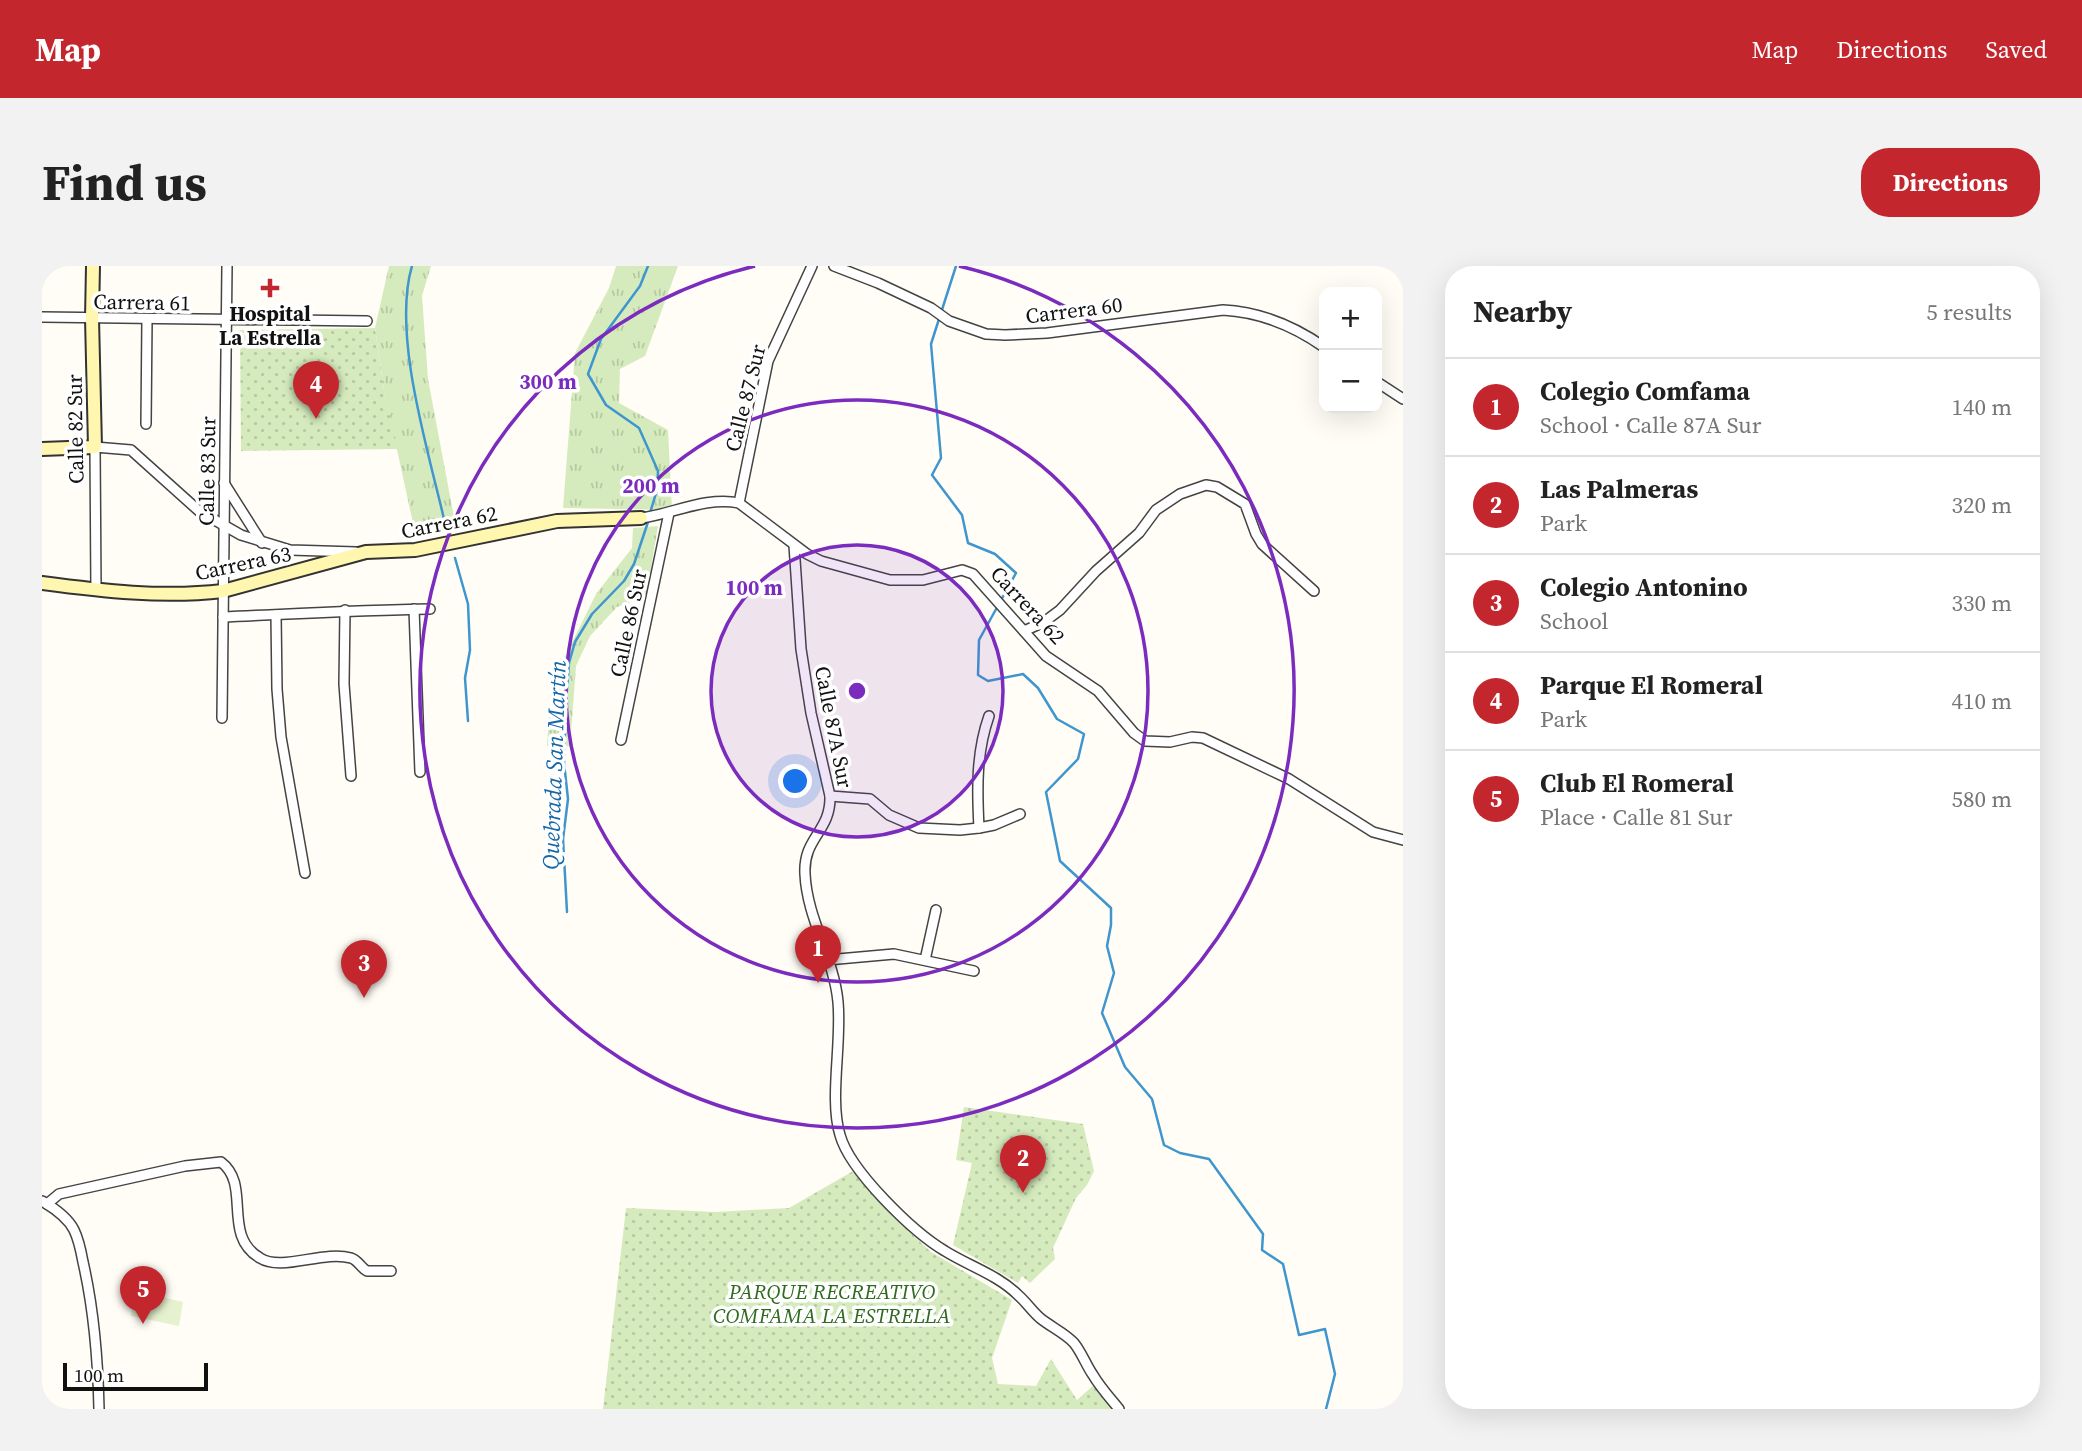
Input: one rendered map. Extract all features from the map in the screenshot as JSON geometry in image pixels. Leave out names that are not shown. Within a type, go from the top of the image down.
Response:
[{"type":"street","name":"Calle 82 Sur","points":[[93,266],[96,590]]},
{"type":"street","name":"Calle 83 Sur","points":[[222,718],[227,266]]},
{"type":"street","name":"Calle 87 Sur","points":[[739,503],[768,361],[812,266]]},
{"type":"street","name":"Carrera 60","points":[[834,266],[878,283],[972,330],[1005,335],[1047,333],[1211,312],[1239,311],[1294,328],[1319,344]]},
{"type":"street","name":"Carrera 61","points":[[42,317],[367,321]]},
{"type":"street","points":[[146,424],[147,319]]},
{"type":"street","points":[[1382,385],[1403,399]]},
{"type":"street","name":"Carrera 62","points":[[42,449],[95,447],[131,450],[199,511],[223,526],[261,543],[290,550],[415,550],[557,521],[641,518],[711,501],[739,503],[794,545],[821,561],[890,580],[923,580],[962,570],[973,574],[1046,656],[1098,691],[1134,733],[1145,741],[1170,742],[1192,737],[1203,738],[1289,779],[1373,832],[1403,840]]},
{"type":"street","points":[[224,483],[261,543]]},
{"type":"street","points":[[1024,631],[1044,622],[1060,610],[1139,533],[1156,510],[1180,494],[1206,485],[1217,487],[1245,504],[1262,544],[1314,591]]},
{"type":"street","name":"Calle 86 Sur","points":[[621,740],[669,513]]},
{"type":"street","name":"Calle 87A Sur","points":[[794,545],[801,649],[811,713],[830,796],[827,821],[808,848],[805,859],[807,895],[838,1002],[840,1044],[837,1124],[847,1151],[906,1222],[946,1251],[1008,1286],[1034,1313],[1074,1343],[1096,1380],[1119,1409]]},
{"type":"street","name":"Carrera 63","points":[[42,583],[96,590],[177,595],[223,591],[366,552]]},
{"type":"street","points":[[414,609],[420,772]]},
{"type":"street","points":[[223,617],[345,610],[430,609]]},
{"type":"street","points":[[345,610],[344,684],[351,776]]},
{"type":"street","points":[[276,615],[276,689],[281,737],[305,873]]},
{"type":"street","points":[[979,828],[978,762],[989,716]]},
{"type":"street","points":[[830,796],[870,799],[890,815],[919,828],[979,828],[1020,814]]},
{"type":"street","points":[[925,960],[936,910]]},
{"type":"street","points":[[827,960],[881,954],[974,971]]},
{"type":"street","points":[[99,1409],[90,1292],[77,1237],[73,1227],[45,1202],[59,1194],[185,1166],[221,1162],[231,1174],[236,1188],[241,1237],[248,1250],[261,1259],[275,1263],[300,1261],[316,1256],[352,1258],[367,1271],[391,1271]]},
{"type":"green space","points":[[389,266],[431,266],[422,296],[428,379],[456,528],[416,537],[384,390],[375,328]]},
{"type":"green space","points":[[616,266],[678,266],[645,356],[620,369],[619,403],[668,430],[672,510],[563,508],[575,353],[609,288]]},
{"type":"green space","points":[[375,328],[384,390],[398,449],[241,451],[240,330]]},
{"type":"green space","points":[[658,526],[646,597],[617,607],[590,636],[576,666],[570,746],[547,746],[551,685],[596,594],[632,548],[633,528]]},
{"type":"green space","points":[[964,1107],[1083,1124],[1094,1171],[1076,1198],[1053,1248],[1055,1259],[1030,1283],[1022,1276],[1018,1283],[953,1245],[972,1163],[956,1160]]},
{"type":"green space","name":"PARQUE RECREATIVO COMFAMA LA ESTRELLA","points":[[855,1170],[892,1216],[931,1252],[1012,1300],[992,1358],[998,1384],[1036,1386],[1051,1359],[1077,1400],[1095,1384],[1114,1409],[603,1409],[626,1208],[716,1212],[789,1208]]},
{"type":"green space","points":[[135,1291],[183,1302],[179,1326],[131,1316]]},
{"type":"waterway","points":[[412,266],[407,295],[406,327],[410,362],[423,434],[447,532]]},
{"type":"waterway","name":"Quebrada San Martín","points":[[648,266],[640,286],[601,339],[588,374],[606,405],[639,428],[658,471],[657,490],[650,513]]},
{"type":"waterway","points":[[956,266],[931,344],[941,458],[932,475],[962,515],[968,543],[995,554],[1016,573],[979,640],[978,675],[988,681],[1023,674],[1038,688],[1057,719],[1084,734],[1078,759],[1046,792],[1060,861],[1111,908],[1107,946],[1114,973],[1102,1013],[1125,1067],[1152,1099],[1164,1145],[1180,1153],[1209,1159],[1263,1234],[1262,1250],[1283,1264],[1299,1335],[1325,1329],[1335,1374],[1326,1409]]},
{"type":"waterway","name":"Quebrada San Martín","points":[[567,912],[563,839],[568,799],[564,763],[569,663],[575,642],[592,614],[624,581],[634,564],[649,519]]},
{"type":"waterway","points":[[455,558],[468,604],[470,650],[465,678],[468,721]]},
{"type":"place","name":"Hospital La Estrella","points":[[270,288]]},
{"type":"place","name":"Parque El Romeral","points":[[316,419]]},
{"type":"place","name":"Colegio Comfama","points":[[818,983]]},
{"type":"place","name":"Colegio Antonino","points":[[364,998]]},
{"type":"place","name":"Las Palmeras","points":[[1023,1193]]},
{"type":"place","name":"Club El Romeral","points":[[143,1324]]}]
